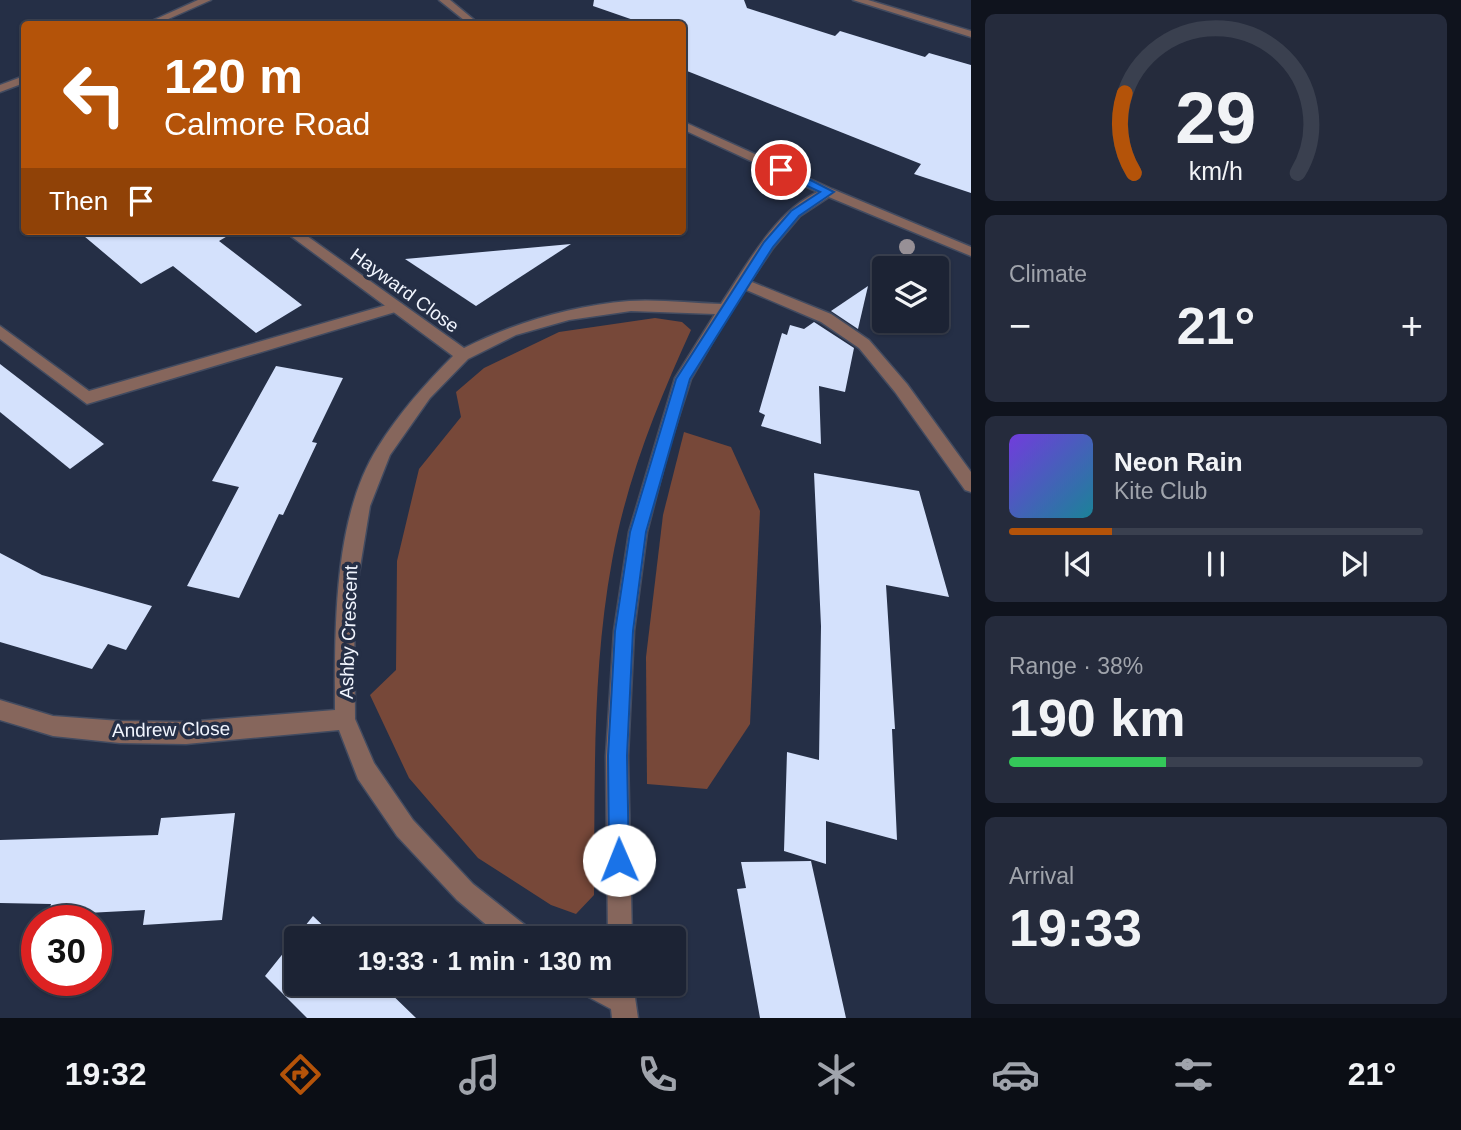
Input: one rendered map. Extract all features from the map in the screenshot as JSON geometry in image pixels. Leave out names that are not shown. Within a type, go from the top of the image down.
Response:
[{"type":"street","points":[[157,21],[206,0]]},
{"type":"street","points":[[444,0],[470,21]]},
{"type":"street","points":[[858,0],[971,34]]},
{"type":"street","points":[[0,89],[21,80]]},
{"type":"street","points":[[686,126],[828,192],[971,252]]},
{"type":"street","points":[[620,926],[617,756],[624,631],[638,532],[683,379],[768,244],[795,213],[828,192]]},
{"type":"street","name":"Hayward Close","points":[[297,235],[463,355]]},
{"type":"street","points":[[742,283],[826,318],[864,344],[901,388],[971,485]]},
{"type":"street","name":"Ashby Crescent","points":[[506,926],[465,892],[405,828],[366,771],[345,719],[345,604],[361,506],[383,452],[424,394],[463,355],[511,331],[569,315],[631,306],[725,309]]},
{"type":"street","points":[[0,331],[87,398],[397,307]]},
{"type":"street","name":"Andrew Close","points":[[0,710],[53,726],[120,732],[186,733],[345,719]]},
{"type":"shaded area","points":[[655,318],[682,322],[691,330],[644,442],[612,561],[598,685],[594,895],[576,914],[551,905],[478,858],[409,778],[370,695],[396,670],[397,561],[419,469],[461,417],[456,392],[484,368],[559,332]]},
{"type":"shaded area","points":[[684,432],[731,447],[760,511],[750,724],[707,789],[647,784],[646,657],[663,515]]},
{"type":"building","points":[[594,0],[744,0],[747,8],[835,36],[840,31],[925,57],[929,53],[971,65],[971,193],[914,174],[921,164],[686,71],[686,21],[636,21],[593,6]]},
{"type":"building","points":[[83,235],[229,235],[219,241],[302,305],[256,333],[173,266],[141,284]]},
{"type":"building","points":[[571,244],[476,306],[405,259]]},
{"type":"building","points":[[868,286],[858,329],[831,311]]},
{"type":"building","points":[[814,322],[854,348],[845,392],[819,386],[821,444],[761,426],[765,415],[759,412],[782,333],[787,335],[790,325],[804,329]]},
{"type":"building","points":[[0,364],[104,444],[70,469],[0,412]]},
{"type":"building","points":[[276,366],[343,378],[312,442],[317,443],[283,515],[279,514],[239,598],[187,586],[239,487],[212,481]]},
{"type":"building","points":[[814,473],[919,491],[949,597],[886,585],[895,729],[892,729],[897,840],[826,821],[826,864],[784,851],[787,752],[819,760],[821,626]]},
{"type":"building","points":[[0,553],[42,575],[152,606],[126,650],[108,644],[92,669],[0,642]]},
{"type":"building","points":[[235,813],[222,920],[143,925],[145,910],[112,912],[112,905],[0,903],[0,840],[158,835],[161,818]]},
{"type":"building","points":[[811,861],[846,1018],[760,1018],[737,889],[746,888],[741,862]]},
{"type":"building","points":[[313,916],[323,926],[305,926]]},
{"type":"building","points":[[284,952],[284,995],[265,976]]},
{"type":"building","points":[[285,996],[393,996],[416,1018],[307,1018]]},
{"type":"route","points":[[619,860],[617,756],[624,631],[638,532],[683,379],[768,244],[795,213],[828,192],[781,170]]}]
